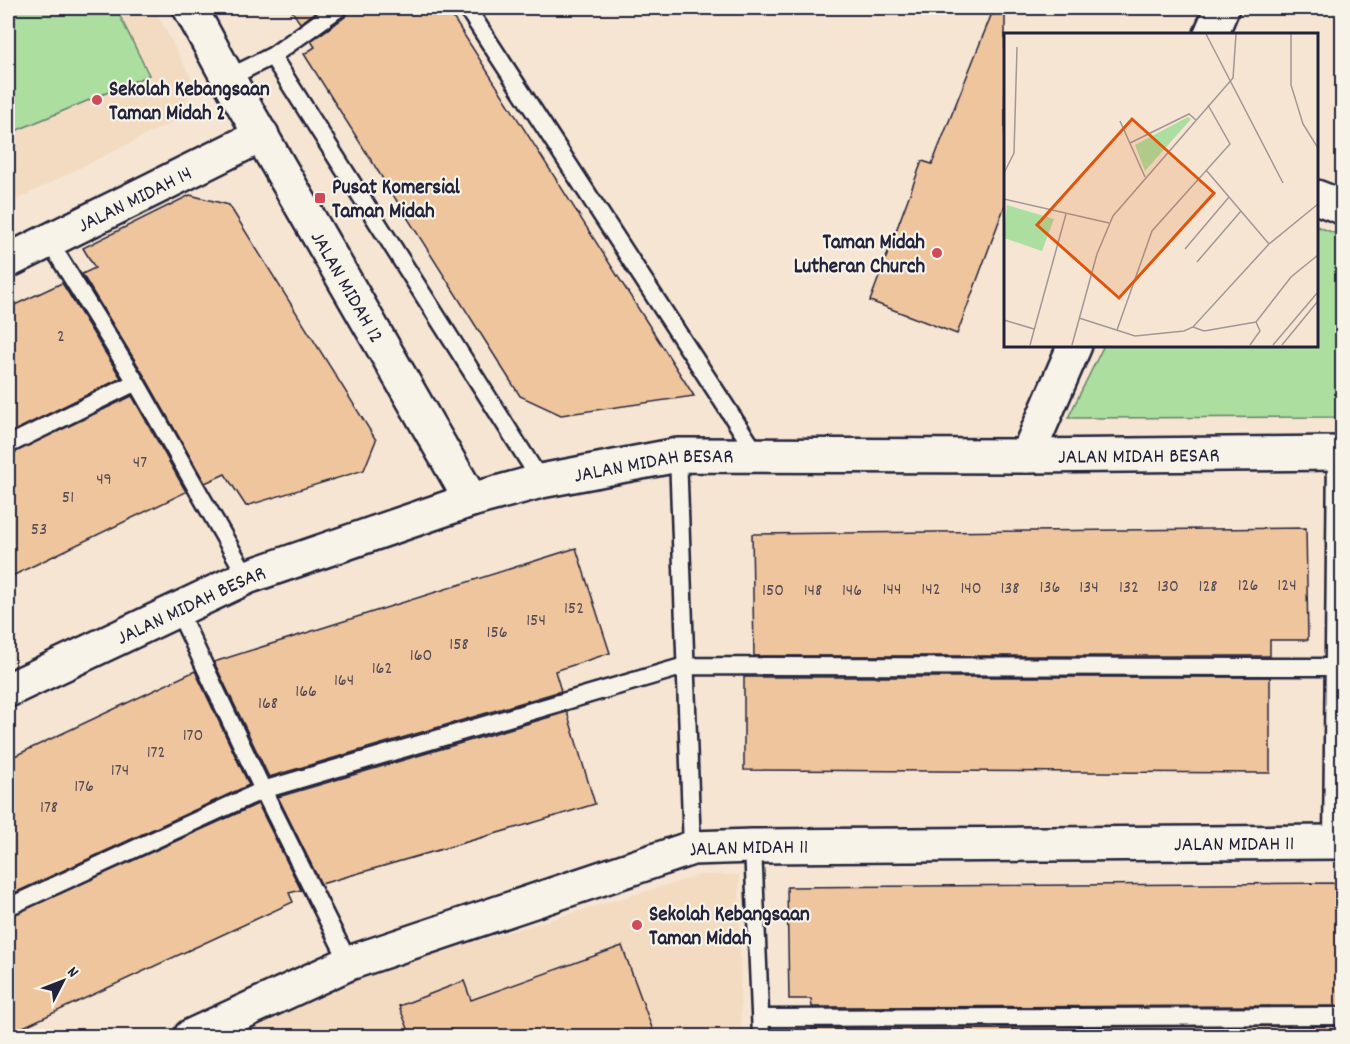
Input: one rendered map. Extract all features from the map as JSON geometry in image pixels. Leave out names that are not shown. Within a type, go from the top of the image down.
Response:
[{"type":"street","name":"JALAN MIDAH 12","points":[[190,8],[471,500]]},
{"type":"street","points":[[1210,33],[1222,8]]},
{"type":"street","name":"JALAN MIDAH 14","points":[[8,261],[262,135]]},
{"type":"street","points":[[1317,197],[1342,207]]},
{"type":"street","points":[[1026,456],[1075,346]]},
{"type":"street","name":"JALAN MIDAH BESAR","points":[[8,690],[177,608],[247,577],[471,500],[541,482],[678,455],[1026,456],[1339,453]]},
{"type":"street","name":"JALAN MIDAH 11","points":[[191,1036],[349,963],[692,848],[1337,842]]},
{"type":"lane","points":[[228,78],[272,56],[339,8]]},
{"type":"lane","points":[[467,8],[759,456]]},
{"type":"lane","points":[[272,56],[541,482]]},
{"type":"lane","points":[[49,242],[136,382],[247,577]]},
{"type":"lane","points":[[8,445],[136,382]]},
{"type":"lane","points":[[1337,842],[1339,453]]},
{"type":"lane","points":[[678,455],[692,848]]},
{"type":"lane","points":[[177,608],[263,790],[349,963]]},
{"type":"lane","points":[[8,907],[263,790],[685,666],[1339,667]]},
{"type":"lane","points":[[753,846],[761,1036]]},
{"type":"lane","points":[[761,1018],[1342,1016]]},
{"type":"shaded area","name":"Sekolah Kebangsaan Taman Midah 2","points":[[8,8],[154,8],[193,82],[180,118],[8,204]]},
{"type":"shaded area","name":"Sekolah Kebangsaan Taman Midah","points":[[701,875],[739,875],[741,1036],[237,1036],[367,974]]},
{"type":"green space","points":[[8,8],[116,8],[149,75],[8,134]]},
{"type":"green space","points":[[1317,226],[1342,236],[1342,417],[1068,418],[1104,346],[1317,346]]},
{"type":"building","points":[[290,8],[322,8],[300,23]]},
{"type":"building","points":[[349,8],[447,8],[694,396],[561,415],[520,396],[304,54],[315,47],[311,41],[345,17]]},
{"type":"building","name":"Taman Midah Lutheran Church","points":[[994,8],[1005,8],[1004,208],[957,334],[870,301],[922,161],[932,164]]},
{"type":"building","points":[[190,195],[229,205],[376,440],[364,470],[246,506],[225,474],[205,483],[145,377],[82,274],[95,268],[83,248]]},
{"type":"building","points":[[62,283],[121,378],[8,434],[8,308]]},
{"type":"building","points":[[132,396],[186,492],[8,578],[8,455]]},
{"type":"building","points":[[1306,528],[1308,640],[1270,640],[1270,656],[754,656],[752,534]]},
{"type":"building","points":[[576,548],[610,653],[555,671],[561,691],[269,777],[214,662]]},
{"type":"building","points":[[195,671],[249,785],[8,896],[8,759]]},
{"type":"building","points":[[744,677],[1270,677],[1270,773],[744,770]]},
{"type":"building","points":[[567,712],[595,804],[539,821],[321,884],[278,797]]},
{"type":"building","points":[[258,804],[301,890],[289,893],[293,902],[8,1034],[8,917]]},
{"type":"building","points":[[1342,883],[1342,1006],[812,1007],[811,999],[789,999],[787,887]]},
{"type":"building","points":[[622,946],[655,1036],[411,1036],[399,1006],[464,981],[471,1000]]},
{"type":"building","points":[[1342,1026],[1342,1036],[812,1036],[812,1028]]},
{"type":"place","name":"Sekolah Kebangsaan Taman Midah 2","points":[[97,100]]},
{"type":"place","name":"Pusat Komersial Taman Midah","points":[[320,198]]},
{"type":"place","name":"Taman Midah Lutheran Church","points":[[937,253]]},
{"type":"place","name":"Sekolah Kebangsaan Taman Midah","points":[[637,925]]}]
